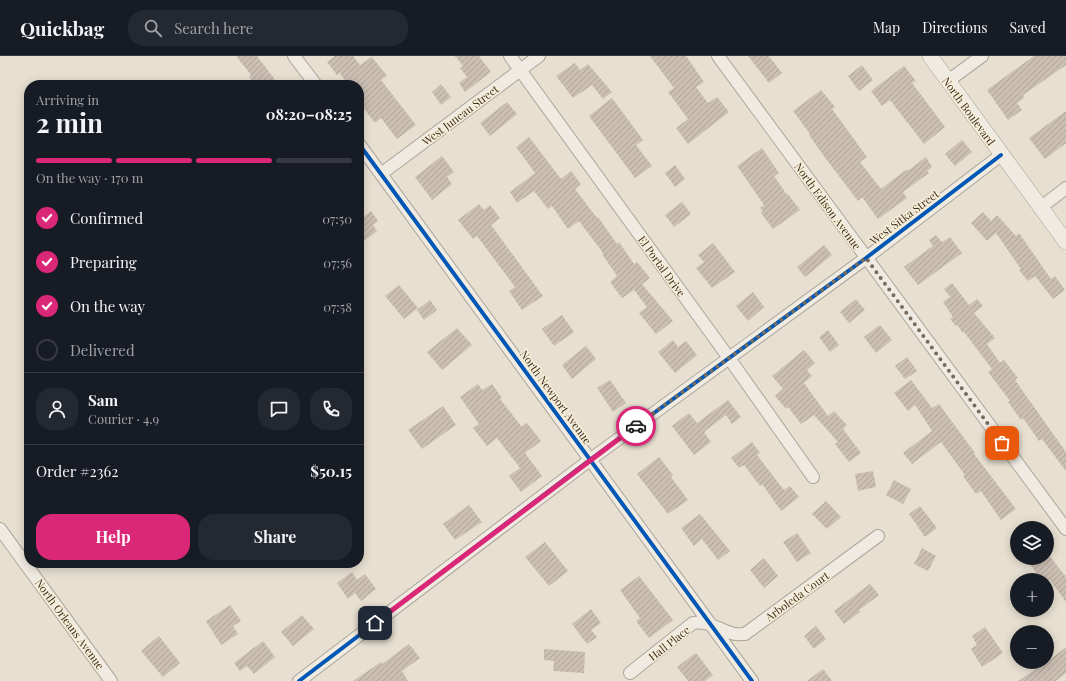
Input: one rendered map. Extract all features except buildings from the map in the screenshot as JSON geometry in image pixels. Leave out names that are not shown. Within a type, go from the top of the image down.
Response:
[{"type":"street","points":[[294,56],[312,80]]},
{"type":"street","name":"El Portal Drive","points":[[510,56],[729,358],[813,477]]},
{"type":"street","name":"West Juneau Street","points":[[381,174],[539,56]]},
{"type":"street","name":"North Edison Avenue","points":[[718,56],[1066,529]]},
{"type":"street","name":"North Boulevard","points":[[930,56],[1066,242]]},
{"type":"street","points":[[948,81],[982,56]]},
{"type":"street","name":"North Newport Avenue","points":[[364,151],[752,681]]},
{"type":"street","name":"West Sitka Street","points":[[298,681],[591,459],[866,258],[1001,155]]},
{"type":"street","points":[[1040,208],[1066,188]]},
{"type":"street","name":"North Orleans Avenue","points":[[0,529],[24,562]]},
{"type":"street","name":"Arboleda Court","points":[[711,624],[733,634],[744,634],[878,536]]},
{"type":"street","name":"North Orleans Avenue","points":[[28,568],[111,681]]},
{"type":"street","name":"Hall Place","points":[[630,673],[693,623],[700,622],[711,624]]},
{"type":"cycle path","points":[[364,151],[752,681]]},
{"type":"cycle path","points":[[299,681],[591,459],[866,258],[1001,155]]},
{"type":"way so far","points":[[636,426],[866,258],[1002,443]]},
{"type":"route","points":[[375,623],[636,426]]}]
